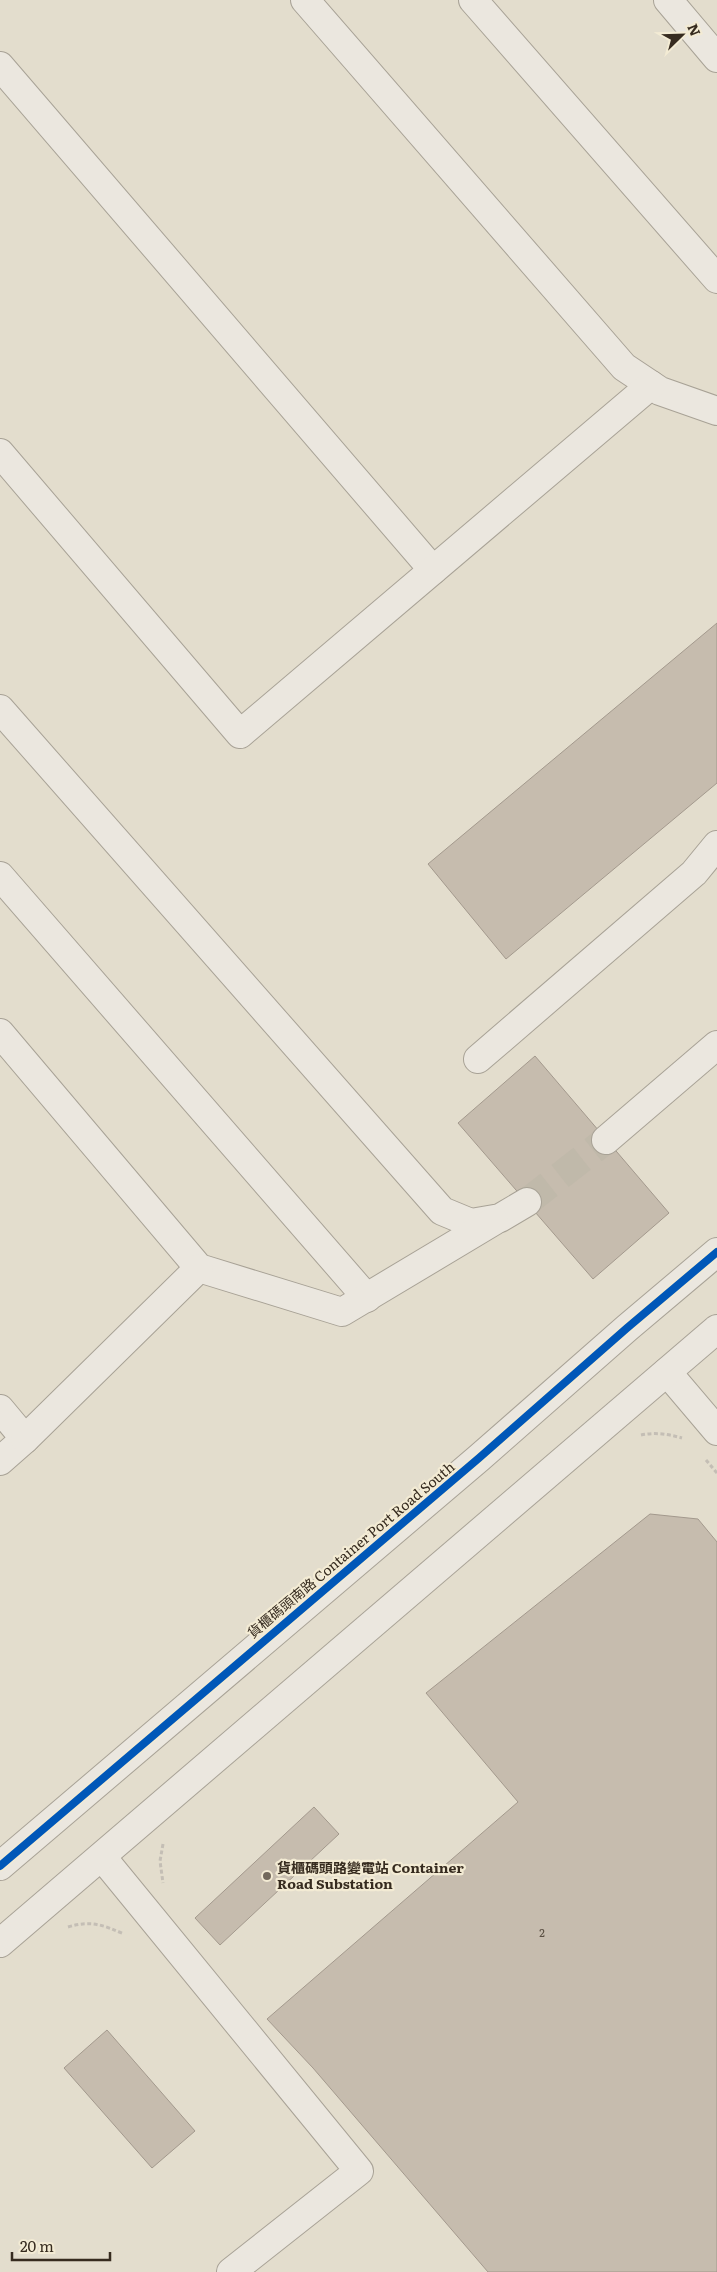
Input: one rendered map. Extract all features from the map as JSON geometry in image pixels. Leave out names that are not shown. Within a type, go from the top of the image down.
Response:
[{"type":"street","points":[[305,0],[624,367],[660,391],[717,411]]},
{"type":"street","points":[[473,0],[717,279]]},
{"type":"street","points":[[668,0],[717,58]]},
{"type":"street","points":[[0,66],[433,570]]},
{"type":"street","points":[[0,453],[240,734],[650,385]]},
{"type":"street","points":[[0,709],[442,1211],[470,1223],[500,1218]]},
{"type":"street","points":[[478,1059],[694,873],[717,845]]},
{"type":"street","points":[[0,876],[366,1298]]},
{"type":"street","points":[[0,1033],[199,1268],[342,1312],[527,1202]]},
{"type":"street","points":[[606,1140],[717,1045]]},
{"type":"street","name":"貨櫃碼頭南路 Container Port Road South","points":[[0,1866],[479,1458],[717,1252]]},
{"type":"street","points":[[0,1461],[25,1439],[199,1268]]},
{"type":"street","points":[[0,1943],[717,1329]]},
{"type":"street","points":[[667,1372],[717,1431]]},
{"type":"street","points":[[0,1409],[25,1439]]},
{"type":"street","points":[[102,1857],[359,2171],[231,2272]]},
{"type":"path","points":[[633,1436],[652,1433],[670,1434],[684,1439]]},
{"type":"path","points":[[701,1454],[717,1473]]},
{"type":"path","points":[[164,1838],[160,1861],[164,1886]]},
{"type":"path","points":[[60,1930],[77,1924],[100,1923],[126,1935]]},
{"type":"building","points":[[717,623],[717,783],[506,959],[428,864]]},
{"type":"building","points":[[535,1056],[669,1213],[593,1279],[458,1123]]},
{"type":"building","points":[[650,1514],[698,1519],[717,1542],[717,2272],[488,2272],[313,2068],[267,2019],[518,1802],[426,1693]]},
{"type":"building","name":"貨櫃碼頭路變電站 Container Road Substation","points":[[314,1807],[339,1834],[220,1945],[195,1918]]},
{"type":"building","points":[[107,2030],[195,2131],[152,2168],[64,2068]]},
{"type":"tunnel","points":[[527,1202],[606,1140]]},
{"type":"cycle path","points":[[0,1866],[479,1458],[717,1252]]},
{"type":"place","name":"貨櫃碼頭路變電站 Container Road Substation","points":[[267,1876]]}]
